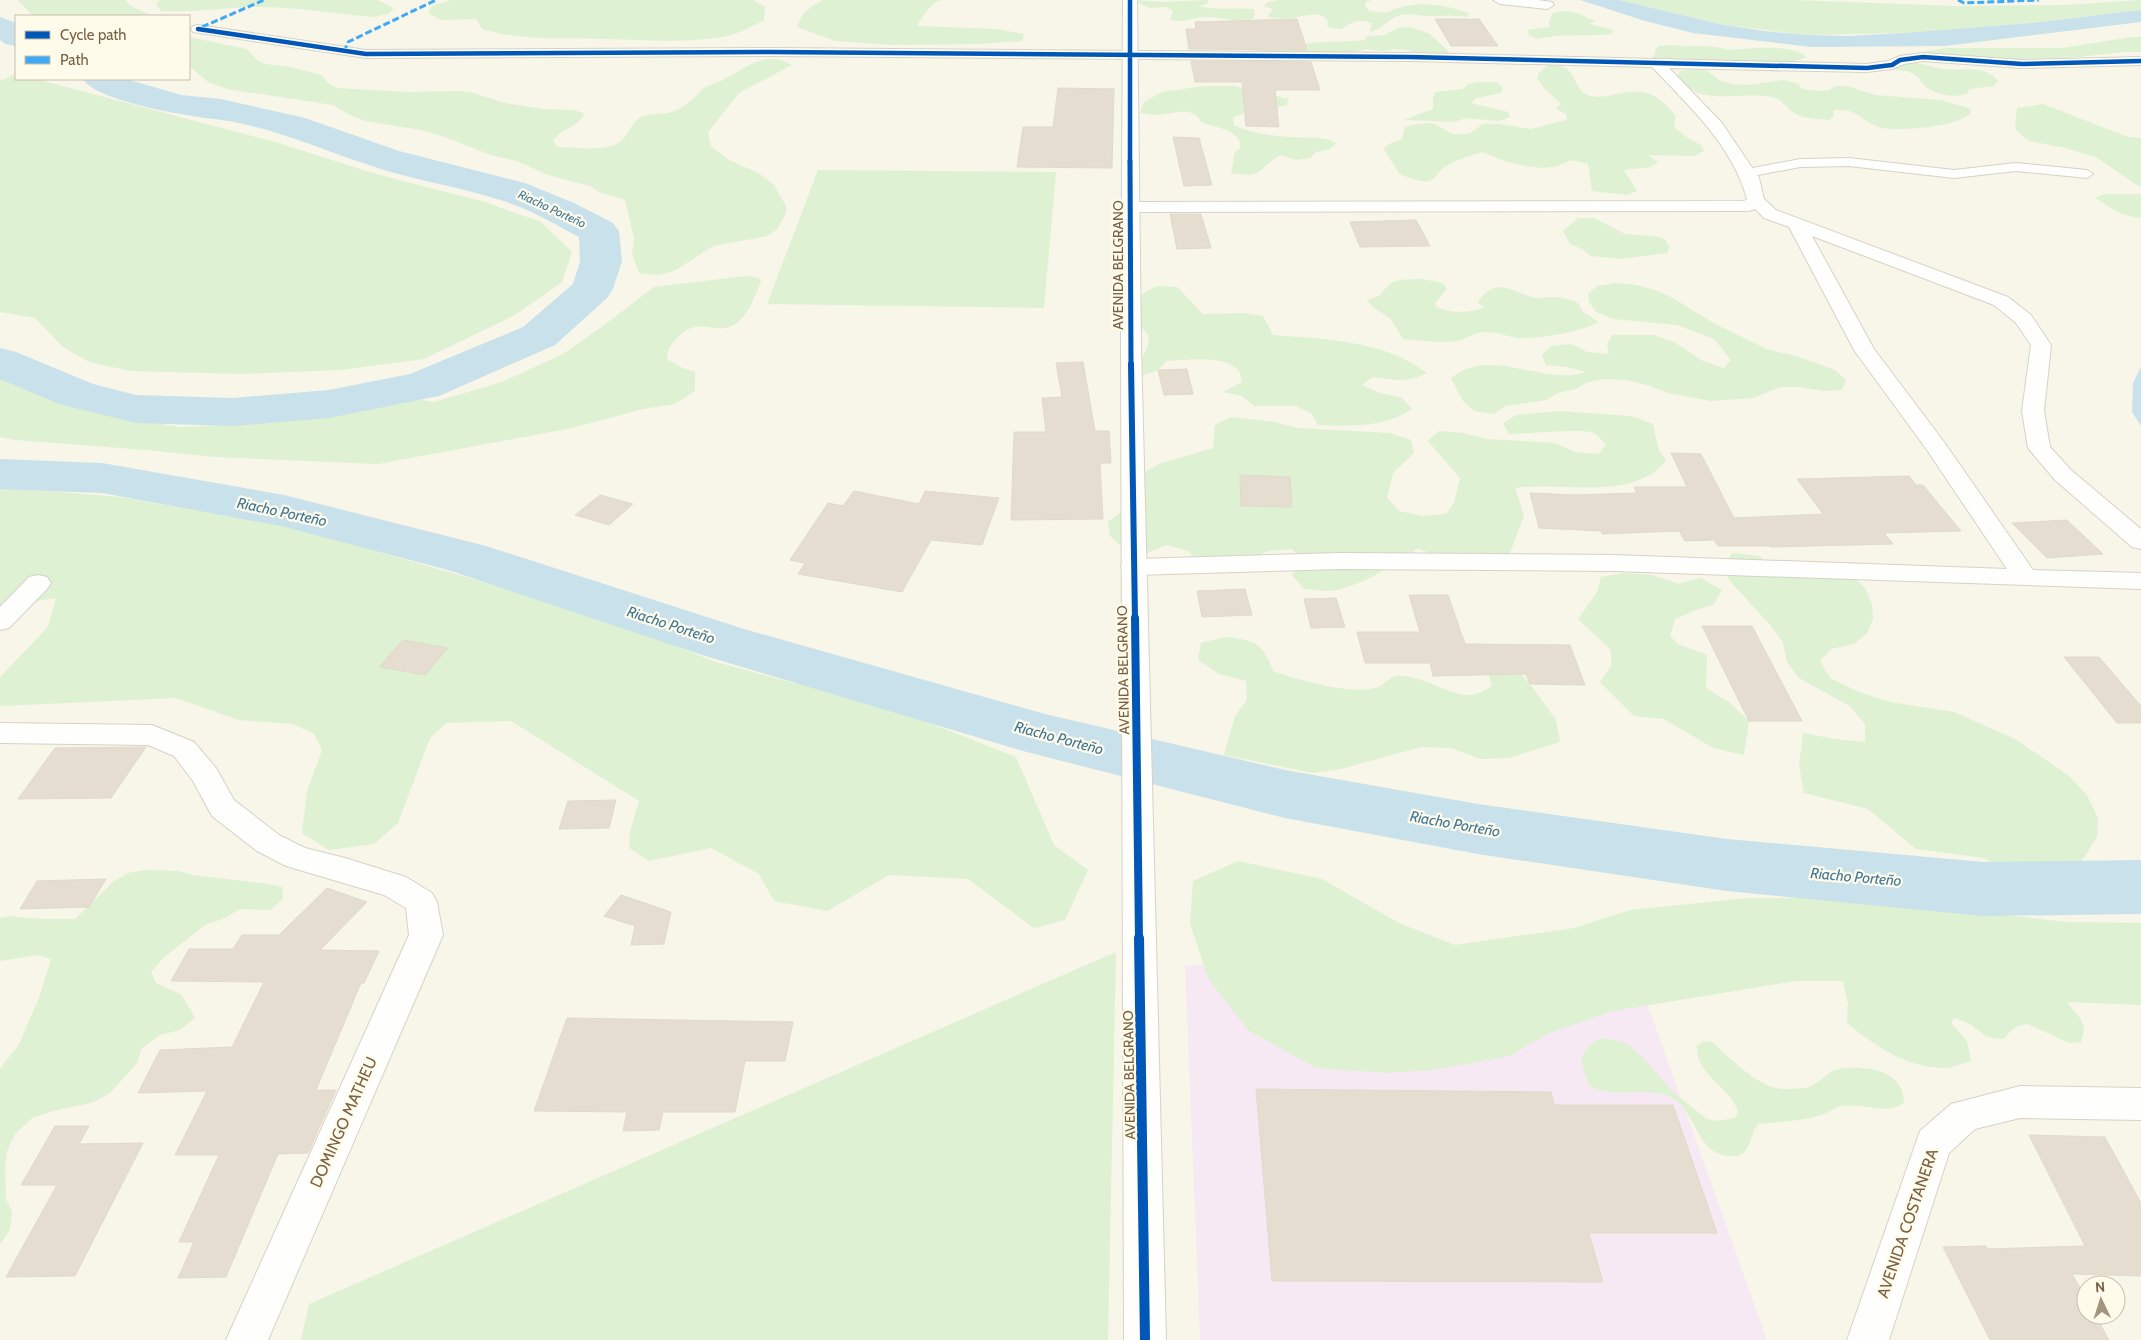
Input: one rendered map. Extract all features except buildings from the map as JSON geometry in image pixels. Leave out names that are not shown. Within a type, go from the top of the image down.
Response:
[{"type":"street","name":"AVENIDA BELGRANO","points":[[1130,0],[1134,566],[1145,1340]]},
{"type":"street","points":[[1500,0],[1547,5]]},
{"type":"street","points":[[198,29],[366,54],[770,52],[1410,57],[1867,68],[1892,66],[1900,60],[1923,57],[2022,64],[2141,61]]},
{"type":"street","points":[[1657,64],[1716,126],[1750,178],[1756,201],[1770,214],[2002,301],[2024,319],[2041,345],[2032,411],[2039,448],[2063,475],[2141,542]]},
{"type":"street","points":[[1131,207],[1748,206],[1756,201]]},
{"type":"street","points":[[1797,225],[1864,350],[1936,447],[2025,577]]},
{"type":"street","points":[[1134,566],[1340,561],[1604,563],[2141,581]]},
{"type":"street","points":[[0,622],[38,583]]},
{"type":"street","name":"DOMINGO MATHEU","points":[[0,733],[152,735],[184,749],[205,776],[223,808],[268,843],[297,858],[345,870],[395,886],[421,902],[426,935],[247,1340]]},
{"type":"street","name":"AVENIDA COSTANERA","points":[[1868,1340],[1933,1143],[1964,1115],[2020,1102],[2141,1104]]},
{"type":"lane","points":[[1747,173],[1800,163],[1849,162],[1954,174],[2016,167],[2087,174]]},
{"type":"shaded area","points":[[1185,965],[1636,972],[1767,1340],[1200,1340]]},
{"type":"green space","points":[[18,0],[125,0],[129,5],[150,15],[32,15]]},
{"type":"green space","points":[[160,0],[377,0],[394,8],[388,14],[373,17],[265,7],[161,11],[156,4]]},
{"type":"green space","points":[[451,0],[753,0],[765,7],[764,20],[738,33],[722,37],[679,41],[560,39],[497,33],[482,29],[476,19],[441,20],[428,13],[432,6]]},
{"type":"green space","points":[[823,0],[941,0],[930,7],[917,26],[997,29],[1024,34],[1022,41],[979,44],[893,45],[835,41],[797,27],[801,17],[807,10]]},
{"type":"green space","points":[[1135,0],[1162,2],[1209,0],[1208,3],[1199,6],[1253,9],[1255,15],[1252,19],[1246,20],[1205,17],[1175,21],[1170,20],[1173,11],[1166,7],[1150,8]]},
{"type":"green space","points":[[1278,0],[1372,0],[1366,2],[1365,7],[1370,11],[1385,13],[1407,6],[1427,4],[1469,13],[1468,17],[1401,15],[1370,32],[1372,23],[1364,21],[1351,23],[1338,29],[1327,26],[1328,21],[1321,15],[1288,18],[1267,17],[1273,9],[1264,6],[1269,2]]},
{"type":"green space","points":[[1619,0],[1792,0],[1956,6],[2066,5],[2141,0],[2141,10],[2031,23],[1903,33],[1805,35],[1719,24]]},
{"type":"green space","points":[[1564,11],[1577,13],[1595,21],[1589,24],[1614,30],[1611,34],[1556,36],[1537,39],[1529,35],[1528,30],[1549,27],[1553,13]]},
{"type":"green space","points":[[1410,27],[1430,34],[1449,52],[1445,56],[1417,55],[1409,50],[1393,49],[1382,51],[1367,49],[1344,54],[1315,52],[1303,55],[1258,54],[1254,49],[1294,49],[1307,44],[1358,41],[1365,40],[1367,36],[1385,35],[1398,28]]},
{"type":"green space","points":[[190,37],[247,49],[258,61],[321,75],[329,84],[337,88],[408,92],[470,92],[505,103],[543,109],[575,110],[584,114],[581,119],[553,141],[558,147],[597,148],[612,146],[621,141],[634,123],[641,117],[679,109],[704,88],[749,65],[773,59],[782,61],[792,65],[739,93],[708,132],[711,146],[729,160],[760,174],[774,185],[786,206],[786,213],[777,229],[768,236],[713,246],[676,270],[659,275],[639,273],[632,254],[634,238],[625,200],[599,192],[590,186],[548,175],[517,161],[491,155],[445,137],[421,130],[365,121],[333,105],[227,89],[208,82],[190,67]]},
{"type":"green space","points":[[2141,37],[2141,52],[2079,57],[1944,63],[1912,59],[1923,52],[1947,48],[2063,48]]},
{"type":"green space","points":[[1659,46],[1709,46],[1730,50],[1781,48],[1807,57],[1792,62],[1791,67],[1786,71],[1773,72],[1750,65],[1650,59],[1655,55],[1655,50]]},
{"type":"green space","points":[[1876,61],[1915,63],[1946,69],[1978,70],[1992,75],[1998,81],[1994,86],[1969,89],[1967,94],[1956,96],[1944,95],[1927,88],[1912,73],[1884,67]]},
{"type":"green space","points":[[1549,64],[1562,66],[1568,70],[1580,89],[1591,96],[1602,97],[1638,92],[1653,96],[1660,100],[1676,116],[1674,127],[1689,139],[1701,145],[1704,151],[1695,156],[1648,155],[1658,162],[1651,167],[1624,170],[1637,191],[1627,195],[1592,191],[1588,164],[1571,160],[1558,166],[1543,168],[1507,162],[1483,152],[1462,158],[1448,165],[1429,181],[1418,180],[1399,174],[1384,148],[1402,139],[1405,127],[1432,123],[1453,134],[1469,134],[1483,124],[1499,124],[1531,129],[1567,120],[1566,114],[1556,109],[1561,104],[1544,88],[1537,78],[1539,73]]},
{"type":"green space","points":[[1705,69],[1719,80],[1732,84],[1748,85],[1784,80],[1798,84],[1802,89],[1817,91],[1830,90],[1836,86],[1847,86],[1875,95],[1941,100],[1971,109],[1970,114],[1953,122],[1916,128],[1892,129],[1879,127],[1853,112],[1845,110],[1833,110],[1834,115],[1830,120],[1813,119],[1796,114],[1779,100],[1771,97],[1720,96],[1696,92],[1686,86],[1678,76],[1680,71]]},
{"type":"green space","points":[[15,74],[15,80],[40,80],[275,142],[376,174],[485,202],[541,222],[572,252],[562,282],[515,315],[424,359],[340,370],[242,374],[131,371],[89,362],[63,347],[35,318],[0,312],[0,81]]},
{"type":"green space","points":[[1497,82],[1503,88],[1501,93],[1476,98],[1471,103],[1508,112],[1510,117],[1499,121],[1465,118],[1455,122],[1404,120],[1433,109],[1433,97],[1436,92],[1463,89],[1468,84]]},
{"type":"green space","points":[[1204,86],[1235,86],[1289,99],[1286,105],[1239,115],[1233,118],[1234,125],[1262,134],[1320,138],[1337,143],[1330,149],[1316,152],[1310,158],[1295,160],[1281,155],[1256,173],[1231,173],[1235,153],[1240,146],[1237,136],[1219,127],[1201,122],[1198,117],[1190,112],[1159,115],[1140,113],[1144,102],[1162,92]]},
{"type":"green space","points":[[2043,104],[2128,137],[2141,138],[2141,186],[2096,157],[2065,148],[2029,141],[2015,129],[2017,108]]},
{"type":"green space","points":[[818,170],[1056,172],[1044,308],[767,304]]},
{"type":"green space","points":[[2104,194],[2141,194],[2141,217],[2138,218],[2119,213],[2095,198]]},
{"type":"green space","points":[[1578,218],[1594,218],[1625,234],[1660,237],[1665,239],[1669,247],[1667,253],[1620,259],[1591,256],[1582,249],[1570,244],[1563,231]]},
{"type":"green space","points":[[746,276],[759,278],[761,282],[744,316],[739,321],[727,328],[699,326],[692,328],[684,332],[669,348],[667,359],[680,367],[695,372],[695,391],[675,404],[643,409],[572,428],[378,464],[216,457],[16,440],[0,437],[0,376],[62,405],[178,427],[232,425],[391,398],[409,398],[434,402],[502,382],[563,354],[654,287]]},
{"type":"green space","points":[[1421,279],[1443,283],[1447,289],[1435,303],[1436,307],[1449,311],[1466,312],[1484,308],[1478,302],[1492,289],[1499,287],[1536,298],[1556,297],[1571,300],[1578,303],[1583,312],[1599,322],[1571,332],[1535,338],[1517,338],[1486,332],[1451,342],[1403,339],[1391,319],[1373,307],[1367,300],[1381,295],[1393,282]]},
{"type":"green space","points":[[1615,283],[1636,285],[1655,290],[1673,298],[1715,324],[1769,350],[1793,355],[1835,370],[1846,380],[1842,390],[1823,391],[1800,387],[1780,387],[1753,398],[1711,401],[1668,393],[1627,380],[1606,379],[1587,382],[1576,389],[1558,393],[1546,400],[1505,406],[1494,414],[1474,411],[1463,401],[1451,378],[1467,369],[1483,365],[1552,375],[1586,372],[1567,367],[1546,365],[1542,355],[1551,346],[1571,344],[1587,352],[1609,354],[1607,344],[1612,335],[1654,335],[1674,342],[1703,361],[1724,368],[1731,360],[1714,339],[1677,325],[1614,319],[1596,312],[1589,302],[1588,293],[1598,286]]},
{"type":"green space","points":[[1157,286],[1177,287],[1203,314],[1243,313],[1263,316],[1273,335],[1353,343],[1392,354],[1410,362],[1427,373],[1414,378],[1394,380],[1373,377],[1362,385],[1380,393],[1402,398],[1412,409],[1390,420],[1379,423],[1343,426],[1318,425],[1312,414],[1296,406],[1254,406],[1242,396],[1223,392],[1242,382],[1239,371],[1225,362],[1205,359],[1166,361],[1158,370],[1142,376],[1138,366],[1148,346],[1149,336],[1134,319],[1135,312],[1142,295]]},
{"type":"green space","points":[[1560,411],[1631,416],[1653,424],[1658,448],[1666,461],[1652,474],[1635,482],[1615,486],[1515,488],[1524,515],[1510,553],[1487,559],[1440,558],[1418,548],[1363,581],[1339,590],[1325,591],[1304,589],[1292,575],[1305,562],[1292,549],[1269,551],[1250,559],[1202,564],[1188,551],[1166,545],[1147,553],[1123,548],[1110,536],[1108,522],[1138,499],[1143,473],[1159,464],[1213,448],[1215,425],[1231,417],[1275,422],[1297,428],[1390,433],[1411,440],[1414,453],[1393,473],[1387,498],[1399,511],[1423,516],[1446,514],[1454,503],[1460,478],[1428,441],[1439,431],[1463,433],[1486,439],[1555,443],[1575,452],[1599,454],[1606,444],[1594,433],[1567,431],[1509,434],[1503,423],[1516,415]]},
{"type":"green space","points":[[0,487],[120,497],[333,534],[369,549],[597,615],[716,662],[793,683],[873,701],[1016,757],[1054,845],[1088,870],[1065,920],[1034,928],[968,879],[889,875],[827,911],[774,901],[759,874],[711,848],[649,861],[629,848],[630,831],[639,801],[511,721],[446,723],[430,738],[398,823],[374,844],[329,850],[302,833],[307,791],[322,750],[314,734],[293,724],[239,720],[176,698],[0,706],[0,677],[48,627],[56,598],[25,603],[0,615]]},
{"type":"green space","points":[[1732,553],[1760,556],[1773,571],[1850,574],[1865,588],[1872,604],[1873,619],[1867,633],[1854,644],[1831,649],[1820,661],[1830,678],[1859,692],[1890,702],[1954,712],[2015,739],[2068,775],[2087,795],[2098,818],[2097,837],[2075,871],[2055,883],[2014,877],[1984,858],[1916,849],[1868,809],[1804,793],[1799,765],[1803,733],[1865,742],[1865,724],[1850,706],[1799,678],[1787,662],[1783,643],[1772,627],[1729,580],[1724,565]]},
{"type":"green space","points":[[1625,573],[1652,575],[1679,584],[1700,578],[1722,590],[1714,604],[1675,619],[1670,636],[1678,644],[1707,655],[1706,688],[1730,703],[1749,721],[1744,755],[1713,748],[1664,719],[1634,716],[1600,682],[1611,667],[1611,650],[1578,619],[1597,592],[1601,577]]},
{"type":"green space","points":[[1225,637],[1250,641],[1256,644],[1265,654],[1273,671],[1326,686],[1355,690],[1378,687],[1392,677],[1398,676],[1417,679],[1452,692],[1473,695],[1492,686],[1487,668],[1513,666],[1530,684],[1556,720],[1560,742],[1509,758],[1481,759],[1451,748],[1421,747],[1341,769],[1313,773],[1224,755],[1235,716],[1247,700],[1246,681],[1219,674],[1198,660],[1201,643]]},
{"type":"green space","points":[[1238,861],[1322,879],[1399,923],[1455,945],[1574,928],[1630,910],[1748,898],[1810,898],[1945,908],[2067,922],[2141,923],[2141,1005],[2067,1002],[2081,1019],[2084,1029],[2081,1042],[2069,1043],[2028,1024],[2014,1028],[2004,1039],[1987,1037],[1970,1024],[1955,1018],[1952,1020],[1952,1024],[1967,1041],[1971,1061],[1945,1068],[1931,1067],[1905,1060],[1869,1040],[1847,1023],[1848,1004],[1843,981],[1795,981],[1613,1011],[1549,1033],[1510,1056],[1433,1070],[1387,1073],[1316,1068],[1249,1031],[1209,980],[1190,924],[1193,881]]},
{"type":"green space","points":[[145,870],[179,871],[192,875],[268,884],[282,887],[283,899],[270,910],[240,909],[225,918],[205,925],[162,959],[151,972],[156,983],[182,995],[195,1018],[180,1030],[160,1035],[142,1048],[137,1063],[110,1093],[91,1103],[53,1111],[32,1118],[15,1134],[7,1151],[5,1167],[6,1199],[12,1212],[10,1229],[0,1245],[0,1069],[19,1044],[39,998],[51,959],[38,955],[0,961],[0,918],[9,916],[41,919],[75,919],[113,882],[128,873]]},
{"type":"green space","points":[[1116,952],[1108,1340],[301,1340],[309,1304]]},
{"type":"green space","points":[[1606,1038],[1626,1043],[1643,1057],[1674,1093],[1707,1119],[1717,1121],[1735,1118],[1738,1112],[1728,1095],[1702,1065],[1698,1056],[1697,1046],[1703,1041],[1712,1042],[1754,1078],[1773,1087],[1782,1089],[1806,1088],[1835,1070],[1849,1068],[1871,1069],[1890,1076],[1898,1083],[1904,1103],[1897,1107],[1881,1109],[1850,1105],[1842,1106],[1813,1117],[1758,1124],[1747,1148],[1742,1154],[1732,1156],[1720,1154],[1710,1148],[1703,1140],[1678,1102],[1668,1096],[1648,1092],[1609,1092],[1589,1086],[1582,1065],[1584,1053],[1597,1040]]},
{"type":"water","points":[[1580,0],[1619,0],[1719,24],[1805,35],[1849,36],[1903,33],[2031,23],[2141,10],[2141,22],[1945,46],[1811,47],[1693,33],[1645,21]]},
{"type":"water","points":[[2141,367],[2141,426],[2132,412],[2133,383]]},
{"type":"waterway","name":"Riacho Porteño","points":[[0,26],[15,36]]},
{"type":"waterway","name":"Riacho Porteño","points":[[0,362],[76,394],[136,409],[233,412],[329,404],[422,386],[539,336],[592,289],[601,261],[599,231],[560,211],[512,191],[386,159],[293,125],[221,109],[179,105],[119,88],[101,80]]},
{"type":"waterway","name":"Riacho Porteño","points":[[0,474],[102,478],[284,511],[467,558],[723,642],[1045,736],[1285,794],[1478,829],[1727,865],[1983,889],[2141,887]]},
{"type":"marked path","points":[[202,27],[264,0]]},
{"type":"marked path","points":[[344,52],[348,42],[436,0]]},
{"type":"marked path","points":[[1958,0],[1964,3],[2039,0]]},
{"type":"cycle path","points":[[1130,0],[1131,345],[1145,1340]]},
{"type":"cycle path","points":[[198,29],[366,54],[771,52],[1410,57],[1867,68],[1892,65],[1900,60],[1923,57],[2022,64],[2141,61]]}]
